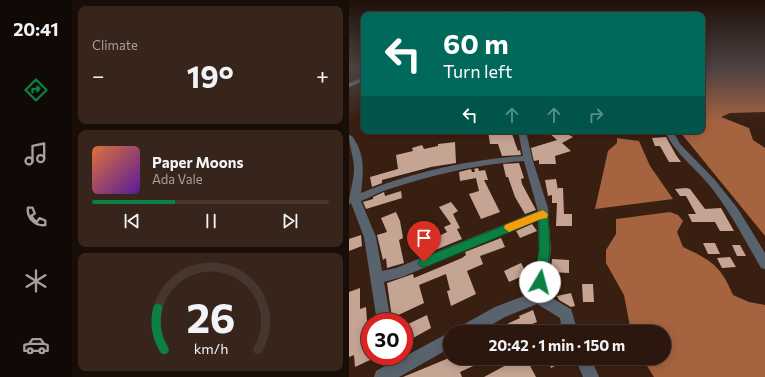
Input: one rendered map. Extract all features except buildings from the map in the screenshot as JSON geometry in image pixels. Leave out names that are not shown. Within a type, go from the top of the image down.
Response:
[{"type":"street","points":[[523,134],[543,214],[545,250],[538,297]]},
{"type":"street","points":[[671,134],[683,151],[699,167],[725,198],[765,264]]},
{"type":"street","points":[[349,137],[356,152],[359,170],[352,200],[370,237],[376,279],[383,313]]},
{"type":"street","points":[[352,200],[372,191],[427,177],[511,158],[528,158]]},
{"type":"street","points":[[376,279],[412,267],[543,214]]},
{"type":"street","points":[[477,325],[500,312],[538,297]]},
{"type":"street","points":[[538,297],[566,314],[568,325]]},
{"type":"street","points":[[389,368],[443,343]]},
{"type":"street","points":[[586,365],[591,377]]},
{"type":"shaded area","points":[[705,87],[765,87],[765,112],[730,113],[721,117],[749,128],[753,140],[765,148],[765,236],[682,134],[705,134]]},
{"type":"shaded area","points":[[617,138],[639,141],[650,166],[673,199],[595,209],[608,151],[617,143]]},
{"type":"shaded area","points":[[670,212],[678,215],[683,221],[677,232],[683,247],[708,260],[714,265],[724,277],[733,295],[749,302],[765,305],[765,377],[654,377],[646,365],[671,365],[671,325],[630,325],[624,295],[606,263],[606,250],[616,234],[616,219]]},
{"type":"slow traffic","points":[[509,228],[543,214],[543,216]]},
{"type":"route","points":[[424,262],[543,214],[545,250],[540,282]]}]
